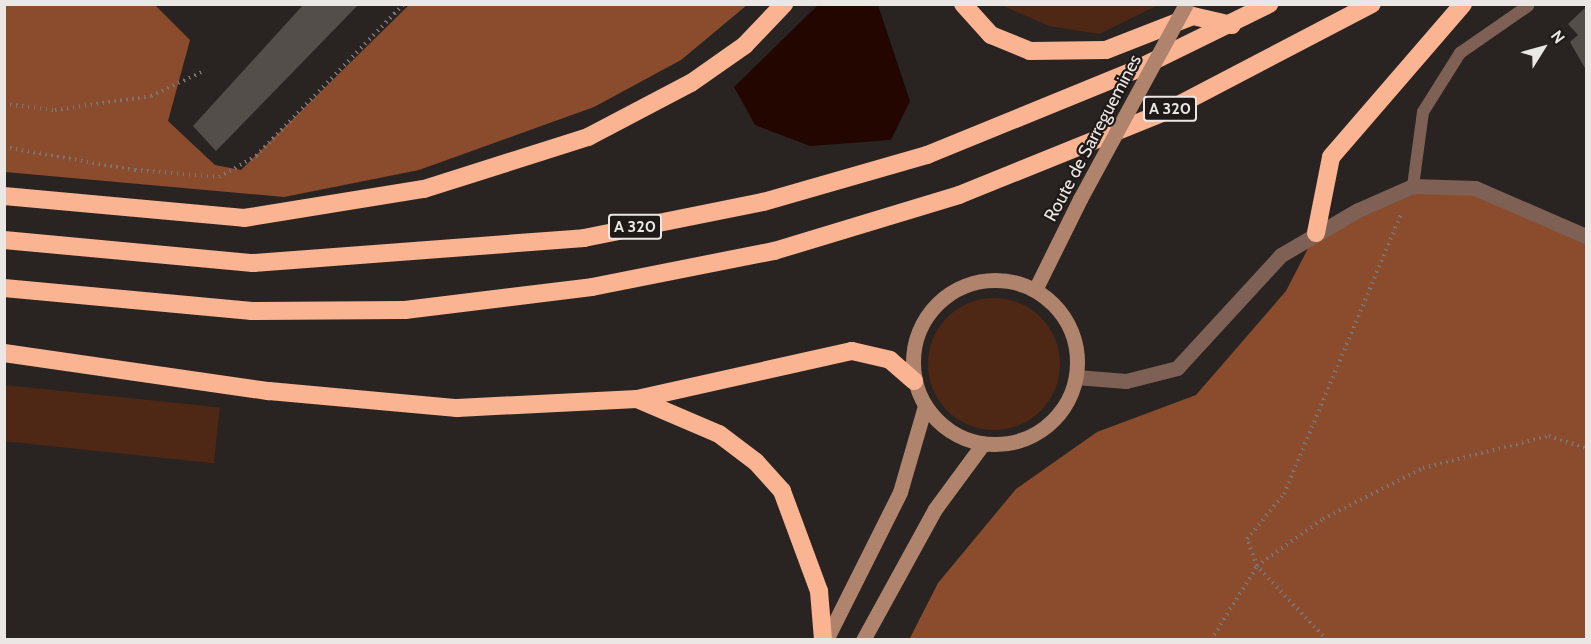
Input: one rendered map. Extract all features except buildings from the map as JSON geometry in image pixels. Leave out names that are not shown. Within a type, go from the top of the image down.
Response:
[{"type":"highway","points":[[4,196],[244,218],[424,189],[588,137],[691,83],[745,45],[784,4]]},
{"type":"highway","points":[[963,4],[991,35],[1030,51],[1106,50],[1192,16],[1232,25]]},
{"type":"highway","name":"A 320","points":[[4,240],[253,263],[584,238],[763,202],[927,155],[1232,25],[1269,4]]},
{"type":"highway","name":"A 320","points":[[4,288],[252,311],[405,310],[592,287],[774,251],[959,195],[1167,111],[1372,4]]},
{"type":"highway","points":[[1316,233],[1331,157],[1365,112],[1462,4]]},
{"type":"highway","points":[[4,353],[269,391],[457,408],[636,399],[852,351],[890,360],[914,381]]},
{"type":"highway","points":[[636,399],[719,434],[756,462],[782,491],[819,591],[824,639]]},
{"type":"main road","name":"Route de Sarreguemines","points":[[1035,290],[1080,200],[1186,4]]},
{"type":"main road","points":[[982,280],[1009,281],[1035,290],[1070,327],[1076,377],[1068,401],[1046,426],[1008,444],[983,444],[950,431],[925,406],[914,381],[912,354],[919,327],[935,305],[956,288],[982,280]]},
{"type":"main road","points":[[824,639],[900,492],[925,406]]},
{"type":"main road","points":[[863,639],[935,509],[983,444]]},
{"type":"street","points":[[1076,377],[1126,381],[1178,368],[1258,278],[1316,233],[1413,186],[1475,188],[1587,236]]},
{"type":"lane","points":[[1413,186],[1423,112],[1460,53],[1528,6]]},
{"type":"lane","points":[[872,639],[880,611]]},
{"type":"path","points":[[4,147],[135,170],[219,177],[256,156],[404,4]]},
{"type":"path","points":[[4,104],[55,110],[151,96],[204,71]]},
{"type":"path","points":[[1327,639],[1318,634],[1257,566],[1247,538],[1284,494],[1413,186]]},
{"type":"path","points":[[1211,639],[1257,566],[1323,519],[1423,468],[1548,436],[1587,448]]},
{"type":"path","points":[[1318,634],[1318,639]]},
{"type":"shaded area","points":[[5,4],[155,5],[190,40],[168,121],[215,165],[241,170],[409,5],[747,5],[681,60],[594,107],[419,170],[284,197],[5,172]]},
{"type":"shaded area","points":[[818,5],[878,5],[910,101],[891,140],[810,146],[755,125],[734,87]]},
{"type":"shaded area","points":[[1001,5],[1158,5],[1099,34],[1049,26]]},
{"type":"shaded area","points":[[1413,186],[1475,188],[1586,236],[1586,639],[909,640],[938,583],[1016,489],[1097,432],[1196,395],[1286,291],[1316,233]]},
{"type":"shaded area","points":[[994,298],[1019,303],[1041,317],[1055,339],[1060,364],[1055,389],[1041,411],[1019,425],[994,430],[969,425],[947,411],[933,389],[928,364],[933,339],[947,317],[969,303]]},
{"type":"shaded area","points":[[5,385],[220,408],[214,463],[4,441]]}]
